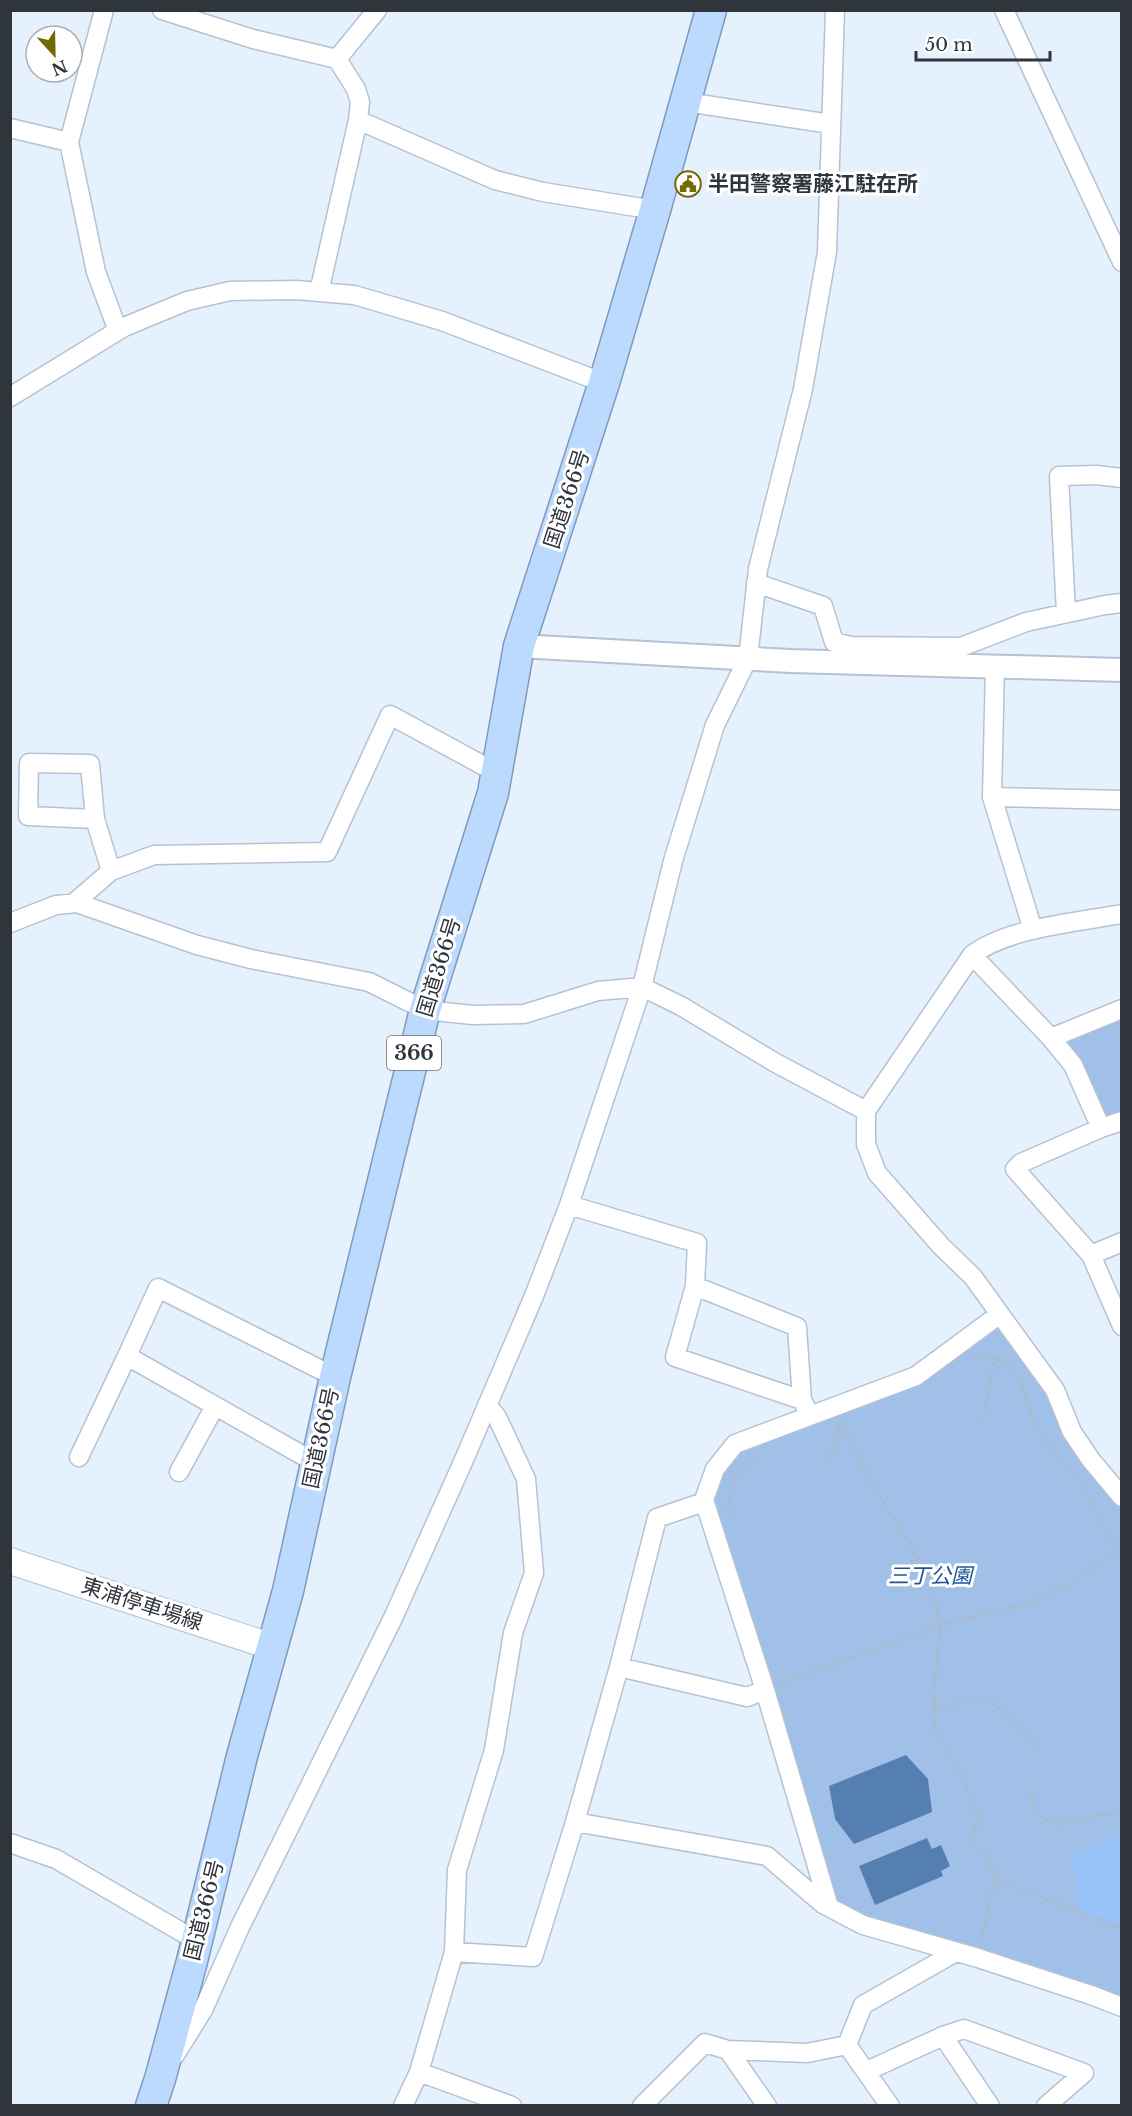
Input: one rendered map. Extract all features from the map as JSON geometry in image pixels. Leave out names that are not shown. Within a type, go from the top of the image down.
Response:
[{"type":"highway","name":"国道366号","points":[[156,2092],[197,1941],[242,1756],[288,1591],[334,1377],[425,1010],[493,793],[519,646],[604,383],[711,10]]},
{"type":"main road","name":"東浦停車場線","points":[[10,1561],[273,1647]]},
{"type":"street","points":[[104,10],[69,142],[96,272],[118,331]]},
{"type":"street","points":[[162,10],[253,39],[337,58],[356,89],[360,102],[358,120],[319,292]]},
{"type":"street","points":[[337,58],[377,10]]},
{"type":"street","points":[[1004,10],[1122,262]]},
{"type":"street","points":[[156,2092],[204,2010],[240,1927],[393,1618],[487,1405],[534,1296],[569,1205],[642,987],[673,861],[715,725],[748,658],[756,583],[803,388],[827,252],[831,124],[839,13]]},
{"type":"street","points":[[686,102],[831,124]]},
{"type":"street","points":[[358,120],[495,180],[543,192],[655,210]]},
{"type":"street","points":[[10,128],[69,142]]},
{"type":"street","points":[[10,397],[124,327],[187,302],[230,291],[296,290],[354,295],[442,321],[604,383]]},
{"type":"street","points":[[1066,613],[1059,476],[1096,475],[1122,478]]},
{"type":"street","points":[[756,583],[823,606],[834,642],[851,646],[961,647],[1026,622],[1105,604],[1122,603]]},
{"type":"street","points":[[519,646],[748,658],[1122,670]]},
{"type":"street","points":[[995,666],[992,796],[1034,930]]},
{"type":"street","points":[[75,903],[111,871],[154,855],[327,852],[390,715],[496,773]]},
{"type":"street","points":[[95,819],[28,816],[29,763],[90,764],[95,819],[111,871]]},
{"type":"street","points":[[992,796],[1122,800]]},
{"type":"street","points":[[10,923],[56,905],[75,903],[197,945],[251,959],[369,982],[425,1010],[473,1015],[513,1015],[534,1012],[598,992],[642,987],[681,1006],[774,1062],[866,1111]]},
{"type":"street","points":[[1122,914],[1034,930],[982,948],[972,955],[866,1111],[866,1144],[877,1173],[941,1246],[973,1277],[1055,1390],[1072,1432],[1091,1460],[1122,1497]]},
{"type":"street","points":[[972,955],[1051,1038],[1073,1065],[1101,1128]]},
{"type":"street","points":[[1051,1038],[1122,1009]]},
{"type":"street","points":[[1122,1121],[1021,1162],[1015,1169],[1091,1255],[1122,1326]]},
{"type":"street","points":[[569,1205],[697,1243],[694,1286],[675,1358],[806,1408],[837,1414],[916,1376],[1000,1314]]},
{"type":"street","points":[[1091,1255],[1122,1242]]},
{"type":"street","points":[[694,1286],[797,1327],[806,1408]]},
{"type":"street","points":[[79,1457],[158,1288],[334,1377]]},
{"type":"street","points":[[127,1356],[316,1463]]},
{"type":"street","points":[[403,2106],[418,2072],[454,1952],[457,1870],[494,1749],[513,1633],[534,1573],[526,1479],[497,1417],[487,1405]]},
{"type":"street","points":[[179,1472],[214,1406]]},
{"type":"street","points":[[806,1408],[735,1444],[715,1469],[704,1502],[772,1688],[829,1906]]},
{"type":"street","points":[[454,1952],[532,1957],[575,1822],[619,1667],[657,1518],[704,1502]]},
{"type":"street","points":[[619,1667],[747,1697],[772,1688]]},
{"type":"street","points":[[575,1822],[767,1856],[829,1906],[863,1925],[978,1958],[1122,2007]]},
{"type":"street","points":[[10,1843],[56,1859],[197,1941]]},
{"type":"street","points":[[847,2045],[863,2005],[956,1952]]},
{"type":"street","points":[[867,2071],[964,2029],[1084,2073],[1046,2106]]},
{"type":"street","points":[[944,2036],[990,2106]]},
{"type":"street","points":[[642,2106],[705,2043],[728,2050],[807,2053],[847,2045]]},
{"type":"street","points":[[847,2045],[890,2106]]},
{"type":"street","points":[[728,2050],[767,2106]]},
{"type":"street","points":[[418,2072],[512,2106]]},
{"type":"path","points":[[772,1688],[941,1625],[1027,1604],[1071,1584],[1120,1550],[1106,1534],[1095,1507],[1080,1482],[1052,1451],[1036,1428],[1020,1381],[1008,1365],[995,1358],[972,1358]]},
{"type":"path","points":[[983,1419],[995,1358]]},
{"type":"path","points":[[830,1426],[837,1414]]},
{"type":"path","points":[[829,1461],[837,1414]]},
{"type":"path","points":[[837,1414],[874,1487],[929,1575],[941,1625],[934,1689],[935,1729],[962,1778],[978,1817],[972,1844],[989,1858],[996,1880],[984,1923],[978,1958]]},
{"type":"path","points":[[729,1523],[728,1502],[736,1474],[763,1450]]},
{"type":"path","points":[[892,1577],[919,1556]]},
{"type":"path","points":[[772,1688],[776,1674]]},
{"type":"path","points":[[934,1711],[958,1704],[986,1701],[1009,1715],[1037,1747]]},
{"type":"path","points":[[1032,1790],[1033,1812],[1056,1825],[1098,1815],[1122,1814]]},
{"type":"path","points":[[996,1880],[1122,1928]]},
{"type":"green space","points":[[1121,1016],[1121,1112],[1108,1117],[1100,1114],[1083,1063],[1064,1045],[1069,1038]]},
{"type":"green space","name":"三丁公園","points":[[1000,1314],[1121,1497],[1121,2007],[829,1907],[704,1502],[735,1444],[916,1376]]},
{"type":"shaded area","points":[[1117,1835],[1121,1840],[1121,1928],[1081,1911],[1072,1856]]},
{"type":"building","points":[[906,1755],[928,1779],[932,1812],[854,1844],[835,1819],[829,1786]]},
{"type":"building","points":[[927,1838],[932,1849],[941,1845],[950,1866],[941,1871],[943,1876],[875,1905],[859,1866]]},
{"type":"place","name":"半田警察署藤江駐在所","points":[[688,184]]}]
